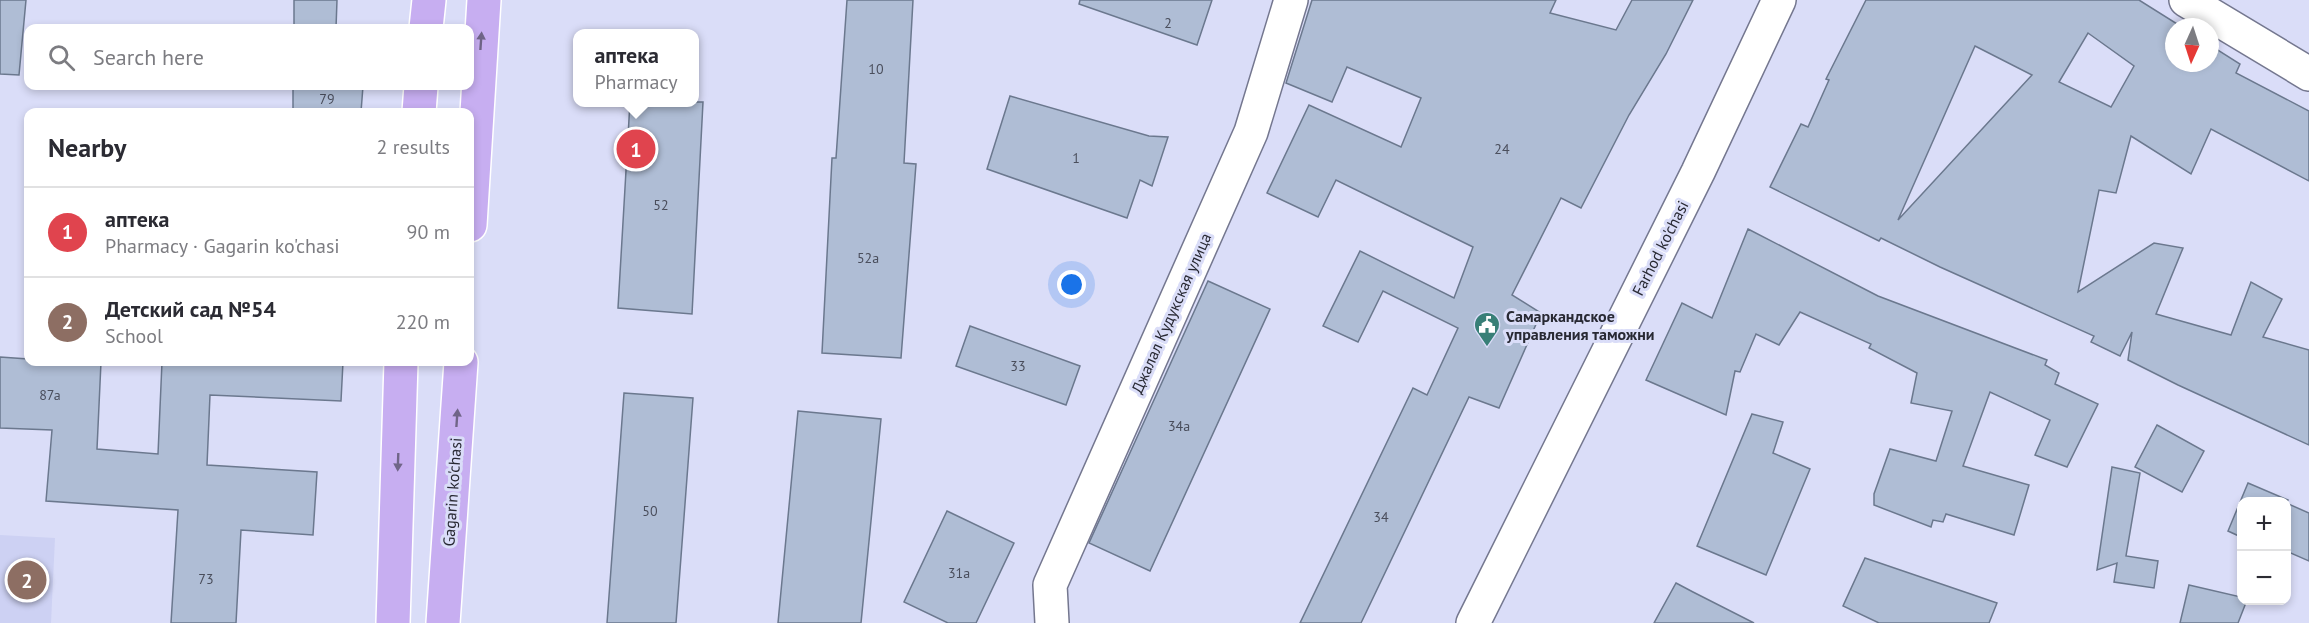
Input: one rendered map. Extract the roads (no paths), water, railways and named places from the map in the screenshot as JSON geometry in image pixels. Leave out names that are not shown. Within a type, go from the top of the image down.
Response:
[{"type":"main road","points":[[426,24],[429,0]]},
{"type":"main road","points":[[474,161],[484,0]]},
{"type":"main road","points":[[419,108],[422,90]]},
{"type":"main road","points":[[393,623],[401,366]]},
{"type":"main road","name":"Gagarin ko'chasi","points":[[443,623],[461,366]]},
{"type":"street","name":"Джалал Кудукская улица","points":[[1052,623],[1050,585],[1251,132],[1291,0]]},
{"type":"street","name":"Farhod ko'chasi","points":[[1473,623],[1698,172],[1779,0]]},
{"type":"street","points":[[2186,0],[2309,74]]},
{"type":"place","name":"аптека","points":[[636,149]]},
{"type":"place","name":"Самаркандское управления таможни","points":[[1487,348]]},
{"type":"place","name":"Детский сад №54","points":[[27,580]]}]
